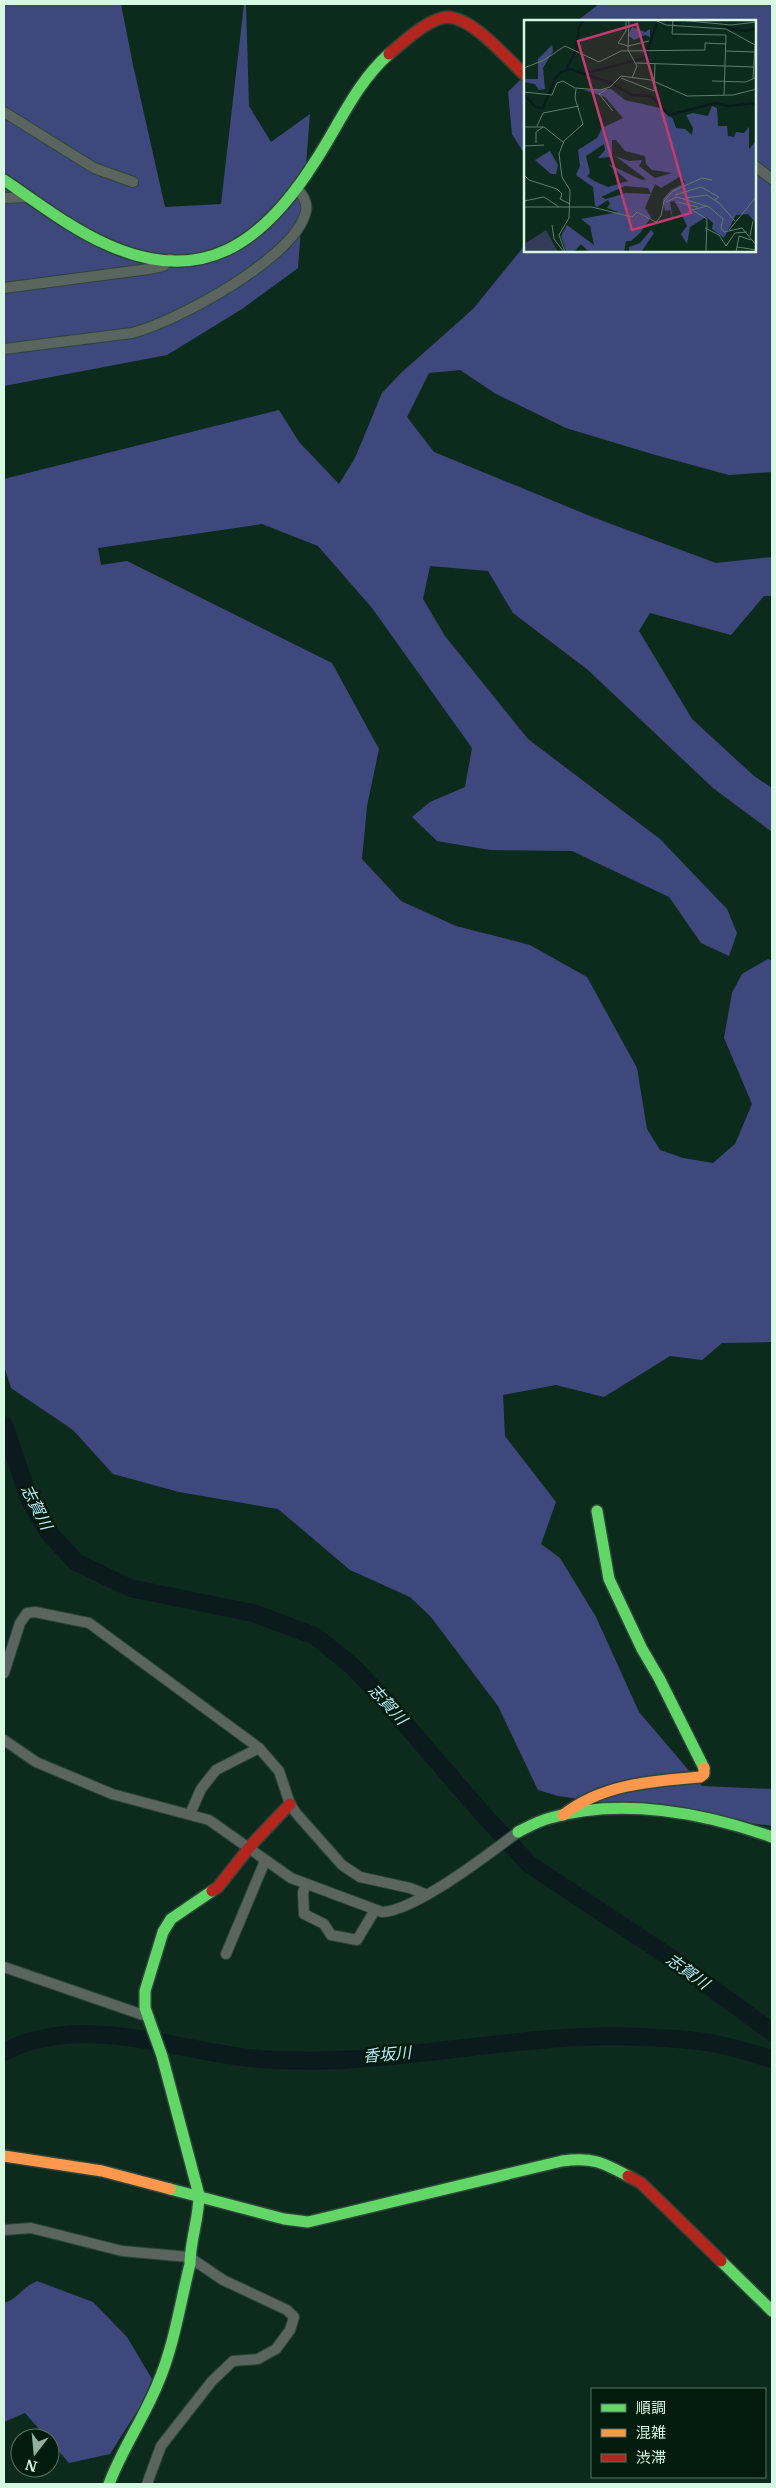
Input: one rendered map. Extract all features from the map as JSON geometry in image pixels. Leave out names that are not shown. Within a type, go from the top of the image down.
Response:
[{"type":"street","points":[[4,180],[106,244],[134,255],[170,259],[215,254],[246,242],[277,213],[378,65],[430,24],[447,17],[463,21],[524,74]]},
{"type":"street","points":[[4,112],[94,168],[133,182]]},
{"type":"street","points":[[756,167],[772,179]]},
{"type":"street","points":[[4,349],[132,333],[150,328],[181,315],[236,283],[292,238],[301,225],[306,211],[303,196],[296,187]]},
{"type":"street","points":[[4,198],[30,197]]},
{"type":"street","points":[[4,288],[149,269],[163,266],[170,259]]},
{"type":"street","points":[[562,1815],[569,1809],[606,1793],[653,1780],[700,1777],[704,1774],[704,1769],[659,1678],[642,1649],[609,1579],[597,1511]]},
{"type":"street","points":[[4,1674],[20,1623],[27,1613],[35,1612],[89,1622],[259,1748],[279,1771],[290,1804],[329,1853],[350,1872],[360,1877],[410,1888],[425,1894]]},
{"type":"street","points":[[4,1740],[30,1760],[112,1794],[190,1814],[215,1823],[290,1878],[382,1912],[396,1910],[425,1894],[492,1852],[518,1832],[535,1823],[562,1815],[621,1810],[670,1813],[727,1823],[772,1838]]},
{"type":"street","points":[[190,1814],[200,1789],[216,1770],[259,1748]]},
{"type":"street","points":[[109,2484],[120,2457],[141,2419],[163,2371],[199,2204],[199,2195],[162,2056],[144,2003],[144,1991],[163,1932],[171,1919],[218,1887],[250,1850],[253,1843],[290,1804]]},
{"type":"street","points":[[226,1954],[265,1861]]},
{"type":"street","points":[[306,1884],[303,1892],[304,1914],[324,1924],[331,1935],[356,1940],[375,1910]]},
{"type":"street","points":[[4,1967],[150,2019]]},
{"type":"street","points":[[4,2156],[102,2171],[199,2195],[284,2219],[308,2222],[562,2160],[583,2158],[601,2161],[641,2183],[772,2311]]},
{"type":"street","points":[[4,2230],[31,2228],[122,2252],[189,2257],[223,2280],[287,2310],[294,2317],[294,2323],[276,2348],[258,2359],[233,2361],[212,2381],[161,2446],[147,2484]]},
{"type":"shaded area","points":[[4,4],[121,4],[165,207],[221,204],[244,4],[246,4],[249,106],[271,142],[310,114],[298,268],[242,309],[167,355],[4,386]]},
{"type":"shaded area","points":[[599,4],[772,4],[772,472],[729,475],[566,428],[496,394],[460,370],[429,373],[407,417],[434,452],[595,518],[716,563],[772,557],[772,596],[764,596],[731,635],[650,613],[639,631],[692,719],[754,776],[772,788],[772,832],[713,788],[588,670],[513,613],[488,571],[430,566],[423,599],[445,636],[528,739],[660,839],[727,909],[737,933],[729,956],[701,943],[669,897],[572,851],[490,850],[437,841],[412,817],[430,802],[465,787],[472,748],[372,608],[318,546],[262,524],[98,548],[101,565],[127,561],[332,663],[379,749],[367,806],[362,859],[401,901],[456,926],[530,945],[587,977],[637,1068],[647,1129],[660,1150],[683,1158],[713,1163],[735,1144],[752,1104],[724,1038],[732,993],[742,974],[768,959],[772,961],[772,1342],[722,1343],[702,1360],[670,1356],[604,1397],[556,1385],[503,1395],[505,1436],[556,1502],[541,1544],[560,1558],[596,1617],[639,1712],[702,1786],[772,1789],[772,1826],[558,1796],[538,1790],[498,1706],[431,1617],[410,1597],[350,1570],[278,1509],[179,1492],[113,1474],[73,1430],[11,1388],[4,1366],[4,479],[279,410],[299,442],[339,484],[355,458],[382,393],[401,373],[473,309],[524,246],[524,252],[756,252],[756,20],[578,20]]},
{"type":"shaded area","points":[[524,76],[524,153],[512,134],[508,92]]},
{"type":"shaded area","points":[[37,2281],[93,2302],[127,2337],[152,2379],[141,2405],[110,2454],[69,2463],[60,2453],[60,2428],[38,2428],[25,2413],[4,2422],[4,2303],[13,2299],[26,2287]]},
{"type":"waterway","name":"志賀川","points":[[4,1425],[30,1501],[49,1533],[76,1562],[130,1588],[253,1613],[315,1636],[351,1665],[380,1695],[481,1812],[529,1864],[671,1958],[772,2032]]},
{"type":"waterway","name":"香坂川","points":[[4,2052],[34,2040],[66,2035],[98,2034],[228,2055],[260,2059],[308,2061],[403,2055],[546,2039],[642,2037],[712,2043],[772,2059]]},
{"type":"traffic: fast","points":[[4,180],[67,223],[106,244],[140,256],[172,261],[201,259],[227,250],[251,235],[273,216],[314,163],[367,78],[389,54]]},
{"type":"traffic: fast","points":[[597,1511],[609,1579],[642,1649],[659,1678],[704,1768]]},
{"type":"traffic: fast","points":[[518,1832],[546,1819],[577,1812],[634,1808],[691,1815],[746,1828],[772,1837]]},
{"type":"traffic: fast","points":[[109,2484],[164,2369],[190,2264],[191,2247],[199,2204],[199,2195],[162,2056],[145,2008],[145,1991],[163,1932],[171,1919],[212,1891]]},
{"type":"traffic: fast","points":[[170,2189],[284,2219],[308,2222],[562,2161],[589,2160],[611,2167],[628,2176]]},
{"type":"traffic: fast","points":[[721,2261],[772,2311]]},
{"type":"traffic: slow","points":[[563,1815],[578,1805],[611,1790],[664,1780],[700,1777],[704,1774],[704,1768]]},
{"type":"traffic: slow","points":[[4,2156],[102,2171],[170,2189]]},
{"type":"traffic: jam","points":[[389,54],[428,24],[442,18],[452,18],[475,29],[498,48],[524,74]]},
{"type":"traffic: jam","points":[[212,1891],[218,1887],[253,1843],[290,1804]]},
{"type":"traffic: jam","points":[[628,2176],[641,2183],[721,2261]]}]
